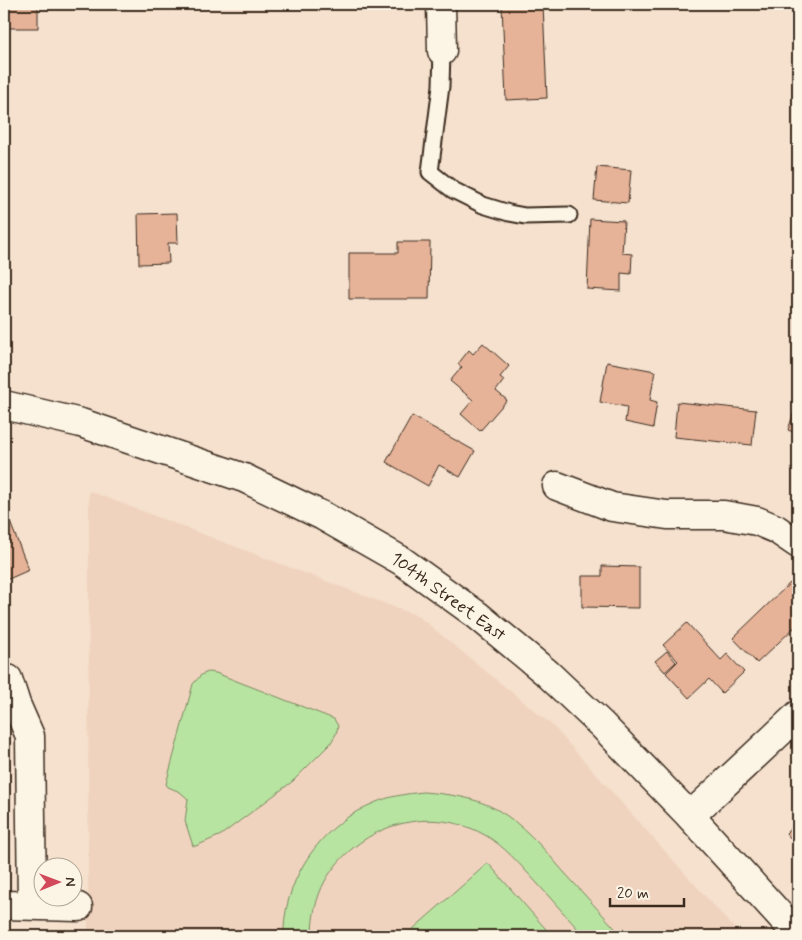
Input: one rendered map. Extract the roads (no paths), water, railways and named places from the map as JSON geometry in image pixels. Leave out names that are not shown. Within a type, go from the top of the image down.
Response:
[{"type":"street","points":[[441,4],[442,51]]},
{"type":"street","name":"104th Street East","points":[[4,405],[82,422],[244,478],[323,516],[402,561],[478,614],[547,673],[602,725],[690,816],[798,935]]},
{"type":"street","points":[[557,486],[612,507],[667,515],[724,515],[757,521],[776,529],[798,544]]},
{"type":"street","points":[[4,905],[32,905],[30,736],[16,704],[8,679]]},
{"type":"street","points":[[690,816],[798,715]]},
{"type":"lane","points":[[442,51],[430,172],[452,190],[483,205],[525,216],[569,215]]}]
